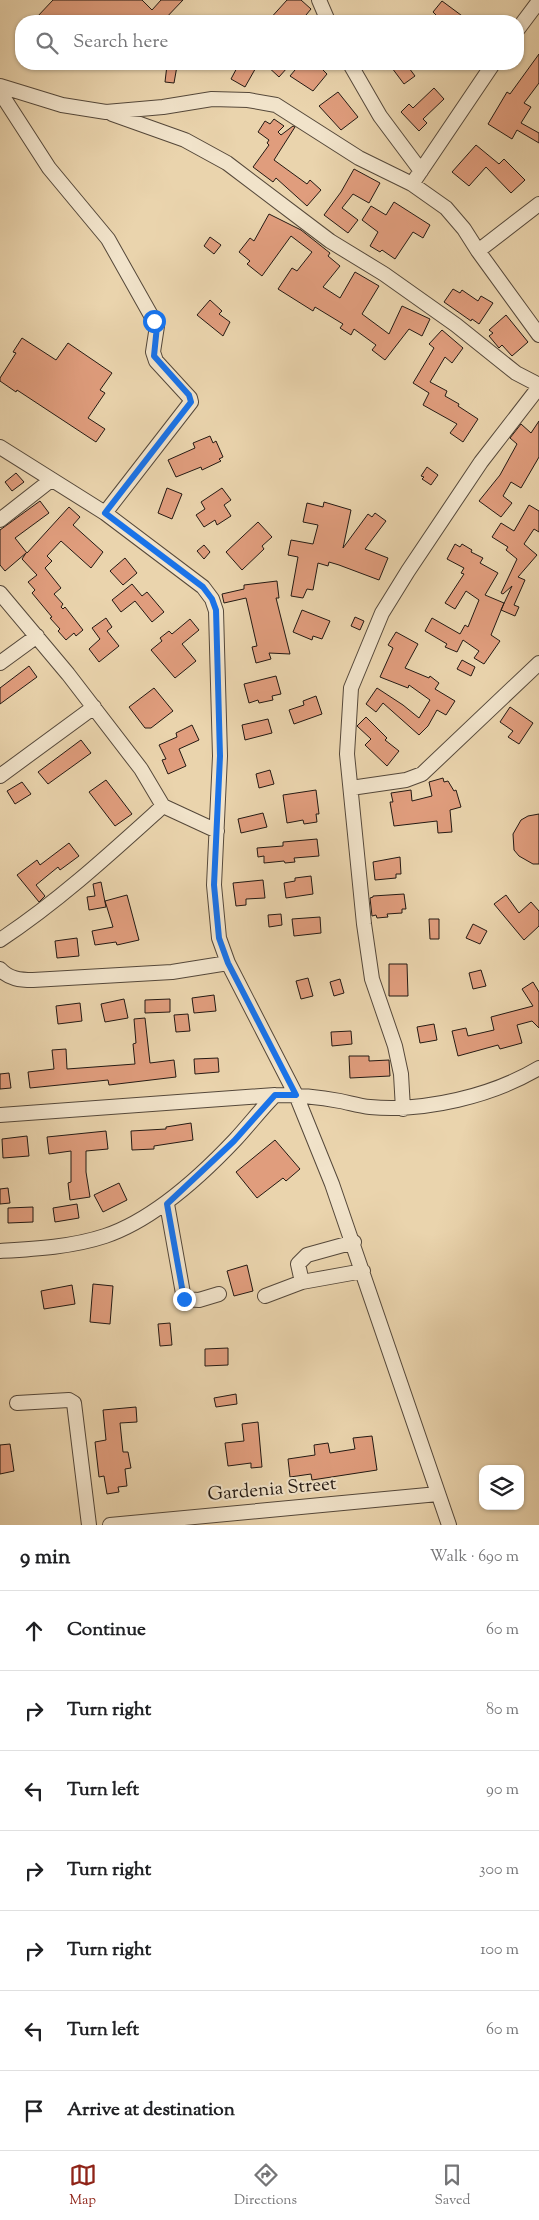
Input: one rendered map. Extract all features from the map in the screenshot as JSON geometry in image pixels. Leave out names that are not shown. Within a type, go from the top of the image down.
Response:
[{"type":"street","points":[[319,0],[325,15]]},
{"type":"street","points":[[524,21],[539,1]]},
{"type":"street","points":[[353,70],[380,116],[421,171]]},
{"type":"street","points":[[412,184],[489,70]]},
{"type":"street","points":[[0,86],[62,105],[106,112],[185,140],[227,163],[330,241],[384,274],[456,325],[516,373],[539,386],[481,462],[382,613],[351,688],[348,754],[364,924],[372,980],[395,1046],[401,1074],[403,1109]]},
{"type":"street","points":[[0,92],[49,168],[108,239],[157,326],[153,352],[156,361],[190,398],[191,402],[105,513]]},
{"type":"street","points":[[106,112],[163,107],[212,99],[270,103],[310,124],[359,158],[412,184],[446,208],[464,228],[478,251],[539,335]]},
{"type":"street","points":[[478,251],[539,204]]},
{"type":"street","points":[[0,447],[105,513],[203,587],[212,599],[216,610],[219,737],[214,885],[219,938],[228,963],[296,1095],[332,1184],[354,1242],[449,1525]]},
{"type":"street","points":[[0,520],[51,480]]},
{"type":"street","points":[[0,593],[37,636],[142,769],[163,806],[217,830]]},
{"type":"street","points":[[0,662],[37,636]]},
{"type":"street","points":[[350,788],[406,780],[422,774],[539,663]]},
{"type":"street","points":[[0,776],[94,707]]},
{"type":"street","points":[[0,940],[66,890],[163,806]]},
{"type":"street","points":[[0,969],[6,975],[17,979],[33,980],[172,972],[228,963]]},
{"type":"street","points":[[0,1115],[275,1095],[296,1095],[368,1107],[403,1109],[458,1099],[524,1077],[539,1068]]},
{"type":"street","points":[[0,1251],[76,1242],[105,1236],[140,1220],[167,1204],[234,1141],[275,1095]]},
{"type":"street","points":[[167,1204],[184,1299],[199,1300],[219,1294]]},
{"type":"street","points":[[302,1282],[298,1264],[307,1256],[354,1242]]},
{"type":"street","points":[[265,1296],[302,1282],[363,1271]]},
{"type":"street","points":[[17,1403],[70,1400],[74,1403],[89,1525]]},
{"type":"street","name":"Gardenia Street","points":[[110,1525],[438,1494]]},
{"type":"building","points":[[53,0],[142,0],[152,10],[161,0],[183,0],[169,15],[39,15]]},
{"type":"building","points":[[287,0],[301,0],[311,9],[306,15],[273,15]]},
{"type":"building","points":[[442,1],[461,15],[436,15],[433,12]]},
{"type":"building","points":[[539,54],[539,83],[524,103],[531,107],[521,123],[539,133],[539,143],[517,130],[512,139],[488,124],[507,92],[510,94]]},
{"type":"building","points":[[166,70],[176,70],[174,83],[165,82]]},
{"type":"building","points":[[236,70],[255,70],[245,87],[231,79]]},
{"type":"building","points":[[271,70],[285,70],[279,77]]},
{"type":"building","points":[[295,70],[323,70],[327,74],[313,91],[290,76]]},
{"type":"building","points":[[394,70],[410,70],[415,76],[404,84]]},
{"type":"building","points":[[434,88],[444,99],[423,119],[427,123],[419,131],[401,112],[409,104],[413,108]]},
{"type":"building","points":[[338,92],[358,117],[341,130],[319,106]]},
{"type":"building","points":[[274,119],[284,126],[278,132],[281,135],[293,126],[295,127],[274,160],[307,184],[310,180],[321,190],[307,206],[276,178],[273,182],[253,167],[269,145],[267,143],[269,140],[258,132],[265,121],[270,124]]},
{"type":"building","points":[[476,145],[499,164],[504,159],[525,180],[511,193],[486,167],[469,186],[452,172]]},
{"type":"building","points":[[354,169],[380,183],[369,203],[353,194],[342,208],[358,220],[348,233],[324,215],[341,192]]},
{"type":"building","points":[[394,202],[430,225],[423,238],[413,232],[395,259],[382,250],[380,252],[370,246],[378,232],[362,220],[371,206],[386,215]]},
{"type":"building","points":[[269,214],[301,230],[330,253],[328,256],[340,266],[323,287],[340,298],[355,272],[379,286],[362,314],[389,334],[402,306],[430,319],[422,336],[409,329],[385,360],[372,350],[376,345],[354,329],[351,335],[340,328],[343,324],[315,307],[313,311],[278,289],[292,268],[297,271],[312,252],[291,236],[262,276],[247,264],[250,261],[239,252],[250,238],[254,241]]},
{"type":"building","points":[[210,237],[221,245],[214,254],[204,246]]},
{"type":"building","points":[[453,289],[460,293],[462,290],[478,301],[481,296],[493,303],[479,324],[472,319],[471,321],[444,302]]},
{"type":"building","points":[[210,300],[222,311],[219,314],[230,322],[223,336],[197,315]]},
{"type":"building","points":[[506,315],[528,342],[512,356],[502,345],[499,348],[489,336],[493,333],[489,330]]},
{"type":"building","points":[[442,330],[463,348],[452,363],[445,357],[430,382],[447,391],[445,396],[478,419],[463,442],[450,433],[457,424],[423,405],[429,393],[413,383],[434,348],[429,344]]},
{"type":"building","points":[[22,338],[56,360],[68,343],[112,373],[100,390],[105,393],[88,418],[105,429],[96,442],[17,390],[16,392],[0,381],[16,353],[13,352]]},
{"type":"building","points":[[539,421],[539,457],[521,488],[511,482],[503,496],[512,503],[501,517],[479,501],[500,475],[517,444],[510,438],[521,424],[531,433]]},
{"type":"building","points":[[210,436],[213,443],[216,441],[223,457],[219,459],[221,461],[202,470],[201,467],[176,477],[168,460],[195,448],[193,443]]},
{"type":"building","points":[[427,467],[438,475],[431,485],[422,479],[424,477],[421,476]]},
{"type":"building","points":[[16,473],[24,482],[12,491],[5,482]]},
{"type":"building","points":[[167,488],[182,494],[172,519],[158,513]]},
{"type":"building","points":[[222,488],[231,500],[224,505],[231,516],[217,525],[215,520],[204,527],[196,515],[205,509],[201,502]]},
{"type":"building","points":[[40,501],[49,513],[15,538],[27,553],[69,507],[80,517],[73,525],[103,552],[91,568],[61,541],[47,556],[52,561],[45,568],[61,588],[54,594],[63,604],[61,607],[63,609],[65,607],[83,630],[76,636],[74,633],[66,640],[58,631],[60,629],[50,618],[52,617],[32,593],[35,590],[28,582],[37,575],[22,559],[26,553],[5,571],[0,565],[0,530]]},
{"type":"building","points":[[324,502],[351,510],[343,548],[368,514],[372,517],[375,513],[386,521],[365,549],[388,558],[379,580],[329,562],[328,566],[318,563],[313,590],[307,589],[303,598],[291,596],[298,557],[288,555],[291,540],[313,544],[318,525],[303,522],[307,503],[323,507]]},
{"type":"building","points":[[529,505],[539,511],[539,532],[534,529],[524,544],[537,555],[518,577],[525,580],[514,605],[519,607],[515,616],[501,610],[512,586],[503,594],[501,593],[517,559],[506,550],[508,547],[492,537],[501,523],[514,531]]},
{"type":"building","points":[[258,522],[272,537],[262,546],[264,549],[242,570],[226,552]]},
{"type":"building","points":[[455,544],[460,547],[462,544],[472,550],[471,552],[483,558],[480,563],[498,573],[485,595],[504,603],[491,635],[500,641],[484,664],[474,658],[479,651],[463,640],[457,652],[445,647],[447,644],[425,631],[432,618],[460,634],[465,625],[468,627],[479,600],[466,591],[455,609],[445,603],[464,574],[461,573],[464,568],[447,559]]},
{"type":"building","points":[[204,545],[210,552],[204,559],[197,551]]},
{"type":"building","points":[[125,558],[137,573],[123,585],[110,571]]},
{"type":"building","points":[[277,581],[279,598],[276,598],[290,654],[269,653],[271,659],[256,663],[252,647],[257,646],[246,598],[224,603],[222,594],[244,589],[244,585]]},
{"type":"building","points":[[132,584],[142,596],[147,592],[164,612],[152,622],[135,601],[121,612],[112,600]]},
{"type":"building","points":[[302,610],[330,621],[322,639],[313,636],[312,640],[293,632]]},
{"type":"building","points":[[355,617],[364,621],[360,630],[351,626]]},
{"type":"building","points":[[106,618],[112,627],[107,631],[119,646],[99,662],[89,649],[100,639],[92,628]]},
{"type":"building","points":[[190,619],[199,630],[182,644],[196,661],[175,678],[151,650],[162,641],[160,638],[169,631],[172,634]]},
{"type":"building","points":[[396,632],[418,644],[405,668],[429,678],[430,676],[439,683],[435,689],[455,701],[446,715],[437,710],[428,726],[419,735],[383,703],[376,712],[366,704],[377,688],[419,718],[430,700],[409,685],[408,688],[380,677],[393,648],[388,645]]},
{"type":"building","points":[[462,660],[475,667],[471,676],[457,669]]},
{"type":"building","points":[[29,666],[37,677],[0,704],[0,688]]},
{"type":"building","points":[[276,676],[281,694],[272,696],[273,700],[259,703],[258,700],[249,703],[244,684]]},
{"type":"building","points":[[154,688],[173,711],[151,728],[145,728],[129,707]]},
{"type":"building","points":[[316,696],[322,714],[294,724],[289,710],[304,705],[303,701]]},
{"type":"building","points":[[510,707],[533,723],[519,744],[508,737],[513,731],[500,722]]},
{"type":"building","points":[[366,717],[387,738],[385,740],[399,751],[387,766],[365,745],[371,739],[357,726]]},
{"type":"building","points":[[268,719],[272,733],[245,740],[242,725]]},
{"type":"building","points":[[192,725],[199,740],[179,749],[186,766],[168,774],[162,760],[166,759],[159,745],[177,737],[176,733]]},
{"type":"building","points":[[81,740],[91,753],[48,784],[38,772]]},
{"type":"building","points":[[270,770],[274,784],[259,788],[256,774]]},
{"type":"building","points":[[443,778],[444,782],[448,781],[454,791],[456,790],[461,807],[450,810],[452,832],[438,833],[437,821],[394,826],[390,802],[393,802],[391,793],[411,790],[412,801],[432,796],[429,782]]},
{"type":"building","points":[[106,780],[132,814],[115,826],[89,792]]},
{"type":"building","points":[[22,782],[31,794],[15,804],[7,791]]},
{"type":"building","points":[[316,790],[319,814],[316,814],[317,822],[304,824],[303,820],[287,823],[283,795]]},
{"type":"building","points":[[263,813],[267,827],[241,833],[238,819]]},
{"type":"building","points":[[539,814],[539,864],[533,864],[519,856],[514,850],[513,834],[521,820],[528,816]]},
{"type":"building","points":[[317,839],[319,856],[294,858],[295,862],[285,863],[284,861],[264,863],[264,856],[258,857],[257,848],[283,846],[283,842]]},
{"type":"building","points":[[69,843],[79,856],[60,870],[58,867],[36,885],[45,896],[39,902],[17,875],[37,860],[40,865]]},
{"type":"building","points":[[400,857],[401,874],[396,874],[396,878],[375,880],[373,862]]},
{"type":"building","points":[[311,876],[313,894],[286,898],[284,883],[295,881],[295,878]]},
{"type":"building","points":[[263,880],[265,898],[246,899],[246,905],[236,906],[233,883]]},
{"type":"building","points":[[101,882],[106,907],[89,910],[87,897],[95,896],[93,884]]},
{"type":"building","points":[[404,894],[406,909],[402,909],[402,913],[387,914],[388,917],[377,918],[376,915],[372,916],[370,898],[373,896]]},
{"type":"building","points":[[127,895],[139,940],[117,945],[116,942],[95,945],[92,931],[113,927],[105,901]]},
{"type":"building","points":[[506,895],[519,913],[531,902],[539,911],[539,926],[524,940],[494,904]]},
{"type":"building","points":[[281,914],[282,925],[269,927],[268,915]]},
{"type":"building","points":[[320,917],[321,933],[294,936],[292,919]]},
{"type":"building","points":[[429,919],[439,919],[439,939],[430,939]]},
{"type":"building","points":[[473,924],[487,931],[480,944],[466,938]]},
{"type":"building","points":[[77,938],[79,956],[57,958],[55,941]]},
{"type":"building","points":[[389,964],[407,964],[408,996],[389,996]]},
{"type":"building","points":[[481,970],[486,986],[473,989],[469,973]]},
{"type":"building","points":[[308,978],[313,996],[301,999],[296,981]]},
{"type":"building","points":[[340,979],[344,993],[334,996],[330,982]]},
{"type":"building","points":[[533,982],[539,992],[539,1028],[532,1021],[517,1025],[522,1043],[500,1049],[498,1045],[458,1056],[452,1031],[466,1028],[468,1036],[494,1030],[491,1017],[533,1006],[522,989]]},
{"type":"building","points":[[214,995],[216,1011],[194,1013],[192,998]]},
{"type":"building","points":[[124,999],[128,1018],[105,1022],[101,1004]]},
{"type":"building","points":[[170,999],[170,1012],[145,1013],[145,1000]]},
{"type":"building","points":[[80,1003],[82,1021],[58,1024],[56,1006]]},
{"type":"building","points":[[188,1014],[190,1031],[176,1032],[174,1015]]},
{"type":"building","points":[[145,1018],[150,1063],[174,1060],[176,1077],[109,1085],[108,1080],[30,1088],[28,1072],[54,1069],[52,1050],[66,1049],[67,1069],[135,1064],[133,1044],[136,1043],[134,1019]]},
{"type":"building","points":[[434,1024],[437,1040],[420,1043],[417,1027]]},
{"type":"building","points":[[351,1031],[352,1044],[332,1046],[331,1032]]},
{"type":"building","points":[[349,1056],[369,1056],[369,1061],[389,1060],[390,1076],[350,1078]]},
{"type":"building","points":[[218,1058],[219,1072],[195,1074],[194,1059]]},
{"type":"building","points":[[9,1073],[11,1088],[0,1089],[0,1074]]},
{"type":"building","points":[[191,1123],[193,1140],[154,1146],[154,1149],[132,1150],[131,1131],[166,1129],[166,1127]]},
{"type":"building","points":[[106,1131],[108,1149],[86,1151],[86,1172],[90,1197],[70,1200],[68,1183],[71,1182],[71,1151],[49,1154],[47,1137]]},
{"type":"building","points":[[27,1136],[29,1156],[3,1158],[2,1139]]},
{"type":"building","points":[[275,1140],[300,1169],[286,1181],[283,1178],[257,1198],[236,1172]]},
{"type":"building","points":[[119,1183],[127,1200],[103,1212],[94,1195]]},
{"type":"building","points":[[8,1188],[10,1203],[0,1204],[0,1189]]},
{"type":"building","points":[[77,1204],[79,1218],[55,1222],[53,1208]]},
{"type":"building","points":[[33,1207],[33,1222],[8,1223],[8,1208]]},
{"type":"building","points":[[247,1265],[253,1291],[234,1296],[227,1271]]},
{"type":"building","points":[[93,1284],[113,1286],[110,1324],[90,1322]]},
{"type":"building","points":[[72,1285],[75,1304],[44,1309],[41,1291]]},
{"type":"building","points":[[170,1323],[172,1345],[160,1346],[158,1324]]},
{"type":"building","points":[[228,1348],[228,1365],[205,1366],[205,1349]]},
{"type":"building","points":[[236,1394],[237,1404],[216,1407],[214,1398]]},
{"type":"building","points":[[136,1407],[137,1422],[120,1423],[123,1452],[128,1452],[131,1468],[125,1469],[127,1486],[118,1487],[119,1492],[107,1494],[104,1476],[99,1477],[95,1442],[106,1440],[103,1410]]},
{"type":"building","points":[[258,1422],[262,1467],[251,1468],[251,1463],[228,1466],[225,1443],[244,1441],[242,1424]]},
{"type":"building","points":[[372,1436],[377,1470],[312,1480],[311,1474],[290,1477],[288,1459],[315,1455],[314,1445],[328,1443],[330,1453],[355,1449],[353,1438]]},
{"type":"building","points":[[10,1444],[14,1471],[0,1474],[0,1445]]},
{"type":"route","points":[[154,321],[157,326],[153,352],[156,361],[189,395],[191,402],[105,513],[203,587],[212,599],[216,610],[220,756],[214,885],[219,938],[228,963],[296,1095],[275,1095],[234,1141],[167,1204],[184,1299]]}]
